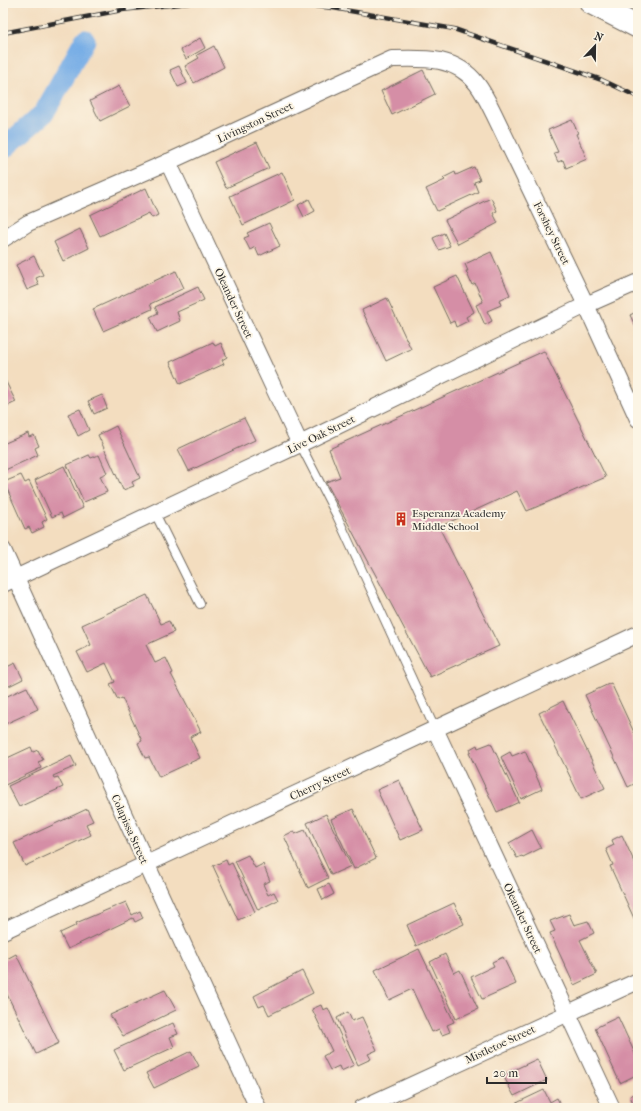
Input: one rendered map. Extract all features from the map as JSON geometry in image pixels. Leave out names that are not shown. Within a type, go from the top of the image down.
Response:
[{"type":"highway","points":[[600,5],[638,27]]},
{"type":"street","name":"Livingston Street","points":[[3,239],[28,223],[168,162],[392,59],[426,58],[446,61]]},
{"type":"street","name":"Forshey Street","points":[[446,61],[465,71],[477,84],[494,114],[586,305],[638,419]]},
{"type":"street","name":"Oleander Street","points":[[168,162],[300,444]]},
{"type":"street","name":"Live Oak Street","points":[[10,581],[300,444],[586,305],[638,282]]},
{"type":"street","name":"Colapissa Street","points":[[3,550],[10,581],[147,865],[258,1108]]},
{"type":"street","name":"Cherry Street","points":[[3,931],[147,865],[638,634]]},
{"type":"street","name":"Oleander Street","points":[[435,729],[612,1108]]},
{"type":"street","name":"Mistletoe Street","points":[[362,1108],[567,1012],[638,981]]},
{"type":"lane","points":[[300,444],[336,516],[435,729]]},
{"type":"lane","points":[[155,513],[200,604]]},
{"type":"building","points":[[200,38],[205,48],[186,59],[181,50]]},
{"type":"building","points":[[214,46],[224,67],[194,83],[185,66],[199,58],[197,55]]},
{"type":"building","points":[[179,66],[187,83],[178,87],[170,70]]},
{"type":"building","points":[[423,70],[435,94],[392,115],[381,91]]},
{"type":"building","points":[[119,86],[130,106],[100,121],[90,101]]},
{"type":"building","points":[[572,120],[578,133],[576,134],[587,159],[566,168],[563,160],[558,162],[554,153],[558,152],[548,130]]},
{"type":"building","points":[[257,142],[269,168],[226,188],[214,162]]},
{"type":"building","points":[[474,167],[480,180],[474,182],[478,192],[437,211],[426,189],[445,180],[443,178],[455,172],[456,175]]},
{"type":"building","points":[[282,172],[295,200],[243,225],[230,196]]},
{"type":"building","points":[[146,188],[158,215],[152,218],[149,213],[100,236],[90,215]]},
{"type":"building","points":[[491,198],[497,211],[493,213],[498,223],[458,244],[445,220]]},
{"type":"building","points":[[309,199],[315,211],[304,217],[298,205]]},
{"type":"building","points":[[269,223],[280,246],[259,256],[255,247],[250,250],[244,238],[249,236],[247,233]]},
{"type":"building","points":[[80,229],[89,248],[63,261],[54,242]]},
{"type":"building","points":[[444,233],[450,246],[439,250],[433,238]]},
{"type":"building","points":[[491,252],[510,295],[499,300],[501,305],[487,311],[492,321],[485,325],[476,305],[483,302],[475,283],[472,285],[466,271],[468,271],[465,264]]},
{"type":"building","points":[[34,256],[43,275],[36,278],[39,285],[27,290],[16,265]]},
{"type":"building","points":[[176,271],[184,288],[150,304],[152,309],[103,331],[93,309]]},
{"type":"building","points":[[457,276],[474,312],[466,317],[468,321],[456,327],[454,321],[450,323],[433,287]]},
{"type":"building","points":[[198,287],[204,300],[177,312],[180,321],[157,332],[150,317],[158,313],[155,307]]},
{"type":"building","points":[[387,298],[411,349],[386,361],[362,310]]},
{"type":"building","points":[[638,311],[638,332],[630,315]]},
{"type":"building","points":[[213,342],[215,346],[221,343],[227,357],[222,360],[224,364],[180,384],[170,362]]},
{"type":"building","name":"Esperanza Academy Middle School","points":[[544,351],[606,477],[527,511],[517,491],[439,527],[499,646],[430,677],[326,482],[340,477],[329,449]]},
{"type":"building","points":[[5,380],[16,402],[3,408],[3,381]]},
{"type":"building","points":[[102,395],[107,408],[94,414],[88,401]]},
{"type":"building","points":[[80,409],[89,430],[78,436],[68,414]]},
{"type":"building","points":[[244,418],[255,440],[189,471],[178,449]]},
{"type":"building","points":[[116,426],[140,478],[132,482],[134,486],[123,490],[98,435]]},
{"type":"building","points":[[28,433],[29,437],[34,435],[39,446],[35,448],[38,455],[3,471],[3,444]]},
{"type":"building","points":[[89,455],[91,458],[99,455],[107,473],[100,476],[107,492],[84,502],[67,465]]},
{"type":"building","points":[[64,466],[83,508],[63,518],[61,513],[52,517],[35,480]]},
{"type":"building","points":[[21,475],[25,483],[29,481],[47,519],[42,522],[44,527],[32,533],[29,527],[25,529],[4,482]]},
{"type":"building","points":[[147,595],[161,624],[169,621],[174,632],[146,645],[155,663],[166,658],[173,673],[171,674],[201,732],[190,737],[200,758],[159,777],[149,757],[145,758],[138,743],[142,741],[122,698],[118,700],[110,684],[115,682],[106,663],[87,672],[77,652],[91,645],[82,625]]},
{"type":"building","points":[[15,663],[23,679],[3,689],[3,669]]},
{"type":"building","points":[[611,683],[638,741],[638,782],[628,787],[585,695]]},
{"type":"building","points":[[27,687],[38,709],[3,725],[3,698]]},
{"type":"building","points":[[563,701],[605,788],[581,799],[539,713]]},
{"type":"building","points":[[491,743],[519,802],[497,812],[469,753],[471,752],[470,749],[477,745],[478,748]]},
{"type":"building","points":[[31,747],[33,752],[38,750],[43,760],[38,762],[41,768],[3,786],[3,760]]},
{"type":"building","points":[[525,751],[542,789],[521,799],[501,757],[510,752],[512,756]]},
{"type":"building","points":[[71,756],[76,766],[53,776],[54,778],[58,777],[63,787],[19,807],[8,786]]},
{"type":"building","points":[[399,780],[423,830],[400,840],[377,790]]},
{"type":"building","points":[[87,809],[93,821],[86,824],[91,835],[25,866],[14,843]]},
{"type":"building","points":[[353,809],[376,858],[354,869],[331,819]]},
{"type":"building","points":[[326,814],[351,866],[331,875],[307,823]]},
{"type":"building","points":[[305,830],[328,878],[308,888],[284,836],[294,831],[295,834]]},
{"type":"building","points":[[532,830],[541,848],[523,857],[517,858],[509,843]]},
{"type":"building","points":[[622,835],[638,870],[638,927],[610,866],[613,865],[606,849],[614,845],[612,840]]},
{"type":"building","points":[[248,855],[255,868],[263,864],[270,881],[263,884],[268,895],[274,892],[278,900],[258,910],[235,861]]},
{"type":"building","points":[[226,860],[228,865],[232,863],[255,912],[238,920],[213,866]]},
{"type":"building","points":[[329,884],[334,894],[323,900],[318,889]]},
{"type":"building","points":[[126,902],[132,915],[140,911],[143,918],[135,922],[133,918],[68,949],[60,933],[77,925],[76,923]]},
{"type":"building","points":[[454,903],[464,924],[416,946],[407,925]]},
{"type":"building","points":[[569,914],[574,925],[588,921],[594,933],[580,940],[597,974],[574,985],[550,933],[555,931],[550,921]]},
{"type":"building","points":[[419,949],[454,1022],[447,1025],[450,1032],[442,1035],[439,1029],[432,1032],[412,989],[389,1000],[375,970]]},
{"type":"building","points":[[16,954],[59,1043],[36,1054],[3,986],[3,961]]},
{"type":"building","points":[[445,954],[454,973],[460,970],[478,1009],[456,1019],[430,962]]},
{"type":"building","points":[[503,957],[516,984],[482,999],[471,977],[494,966],[492,962]]},
{"type":"building","points":[[302,971],[313,993],[269,1015],[264,1005],[259,1007],[254,996]]},
{"type":"building","points":[[165,990],[176,1010],[123,1036],[110,1015]]},
{"type":"building","points":[[321,1005],[323,1010],[328,1008],[354,1065],[341,1071],[339,1066],[330,1070],[323,1056],[332,1051],[312,1009]]},
{"type":"building","points":[[348,1012],[352,1021],[362,1017],[377,1050],[368,1054],[371,1059],[358,1065],[337,1018]]},
{"type":"building","points":[[618,1017],[638,1060],[638,1074],[620,1083],[595,1028]]},
{"type":"building","points":[[173,1023],[178,1034],[170,1037],[174,1047],[124,1070],[114,1050]]},
{"type":"building","points":[[191,1051],[199,1066],[154,1088],[146,1073]]},
{"type":"building","points":[[537,1059],[547,1080],[514,1096],[503,1075]]},
{"type":"building","points":[[544,1090],[550,1102],[557,1098],[562,1108],[506,1108]]},
{"type":"building","points":[[638,1092],[638,1108],[635,1108],[630,1096]]},
{"type":"waterway","points":[[3,149],[44,113],[85,40]]},
{"type":"railway","points":[[3,33],[122,10],[189,3]]},
{"type":"railway","points":[[287,3],[333,8],[454,29],[602,80],[638,97]]},
{"type":"place","name":"Esperanza Academy Middle School","points":[[401,519]]}]
